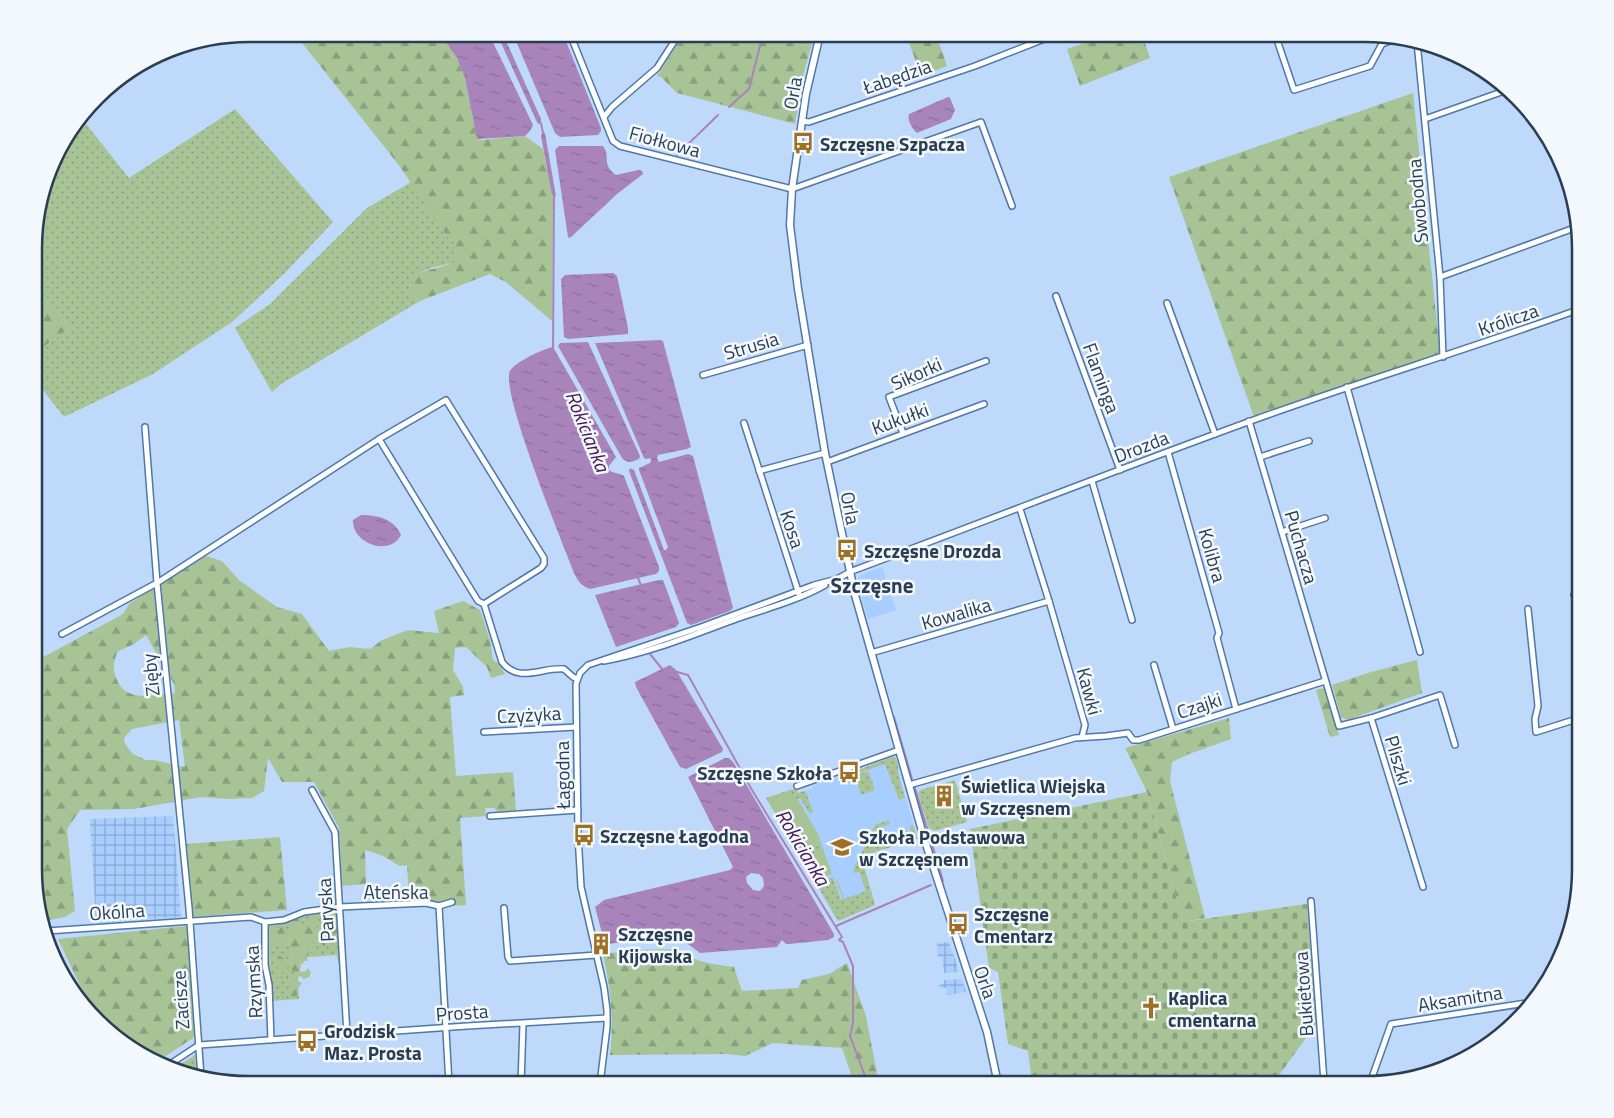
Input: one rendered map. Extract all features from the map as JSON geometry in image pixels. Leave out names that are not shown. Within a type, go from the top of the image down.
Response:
[{"type":"street","name":"Fiołkowa","points":[[573,42],[613,140],[620,146],[792,189]]},
{"type":"street","points":[[604,117],[612,107],[657,68],[674,42]]},
{"type":"street","name":"Orla","points":[[818,42],[809,77],[792,189],[790,217],[791,240],[825,453],[849,573],[898,750],[946,909],[987,1032],[996,1076]]},
{"type":"street","name":"Łabędzia","points":[[802,122],[809,122],[975,66],[1036,42]]},
{"type":"street","points":[[1278,42],[1294,90],[1370,66],[1384,43]]},
{"type":"street","name":"Swobodna","points":[[1418,50],[1440,277],[1445,357]]},
{"type":"street","points":[[1425,118],[1499,93]]},
{"type":"street","points":[[792,189],[981,122],[1012,206]]},
{"type":"street","points":[[1440,277],[1571,229]]},
{"type":"street","name":"Flaminga","points":[[1056,296],[1120,470]]},
{"type":"street","points":[[1167,303],[1215,434]]},
{"type":"street","name":"Królicza","points":[[1445,357],[1572,312]]},
{"type":"street","name":"Strusia","points":[[703,375],[808,345]]},
{"type":"street","name":"Drozda","points":[[849,573],[1215,434],[1347,387],[1445,357]]},
{"type":"street","name":"Sikorki","points":[[903,433],[890,397],[986,361]]},
{"type":"street","points":[[1347,387],[1420,652]]},
{"type":"street","points":[[62,634],[157,583],[304,486],[446,400],[544,558],[544,564],[541,568],[484,604]]},
{"type":"street","name":"Kukułki","points":[[827,462],[984,404]]},
{"type":"street","name":"Puchacza","points":[[1249,422],[1326,681]]},
{"type":"street","name":"Kosa","points":[[744,423],[799,594]]},
{"type":"street","name":"Zięby","points":[[145,426],[157,583],[189,921]]},
{"type":"street","points":[[379,439],[478,600],[484,604],[502,662],[506,668],[518,674],[564,669],[577,679],[584,668],[596,661],[799,594],[849,573]]},
{"type":"street","points":[[1260,457],[1309,441]]},
{"type":"street","name":"Kolibra","points":[[1168,452],[1219,633],[1217,638],[1236,709]]},
{"type":"street","points":[[759,471],[825,453]]},
{"type":"street","points":[[1092,481],[1132,620]]},
{"type":"street","name":"Kawki","points":[[909,785],[1082,737],[1085,725],[1020,508]]},
{"type":"street","points":[[1282,532],[1324,518]]},
{"type":"street","name":"Kowalika","points":[[871,653],[1049,601]]},
{"type":"street","points":[[1528,609],[1538,706],[1535,719],[1536,732],[1572,721]]},
{"type":"street","points":[[1154,665],[1173,729]]},
{"type":"street","name":"Łagodna","points":[[577,679],[576,727],[582,887],[605,994],[607,1018],[601,1076]]},
{"type":"street","name":"Czajki","points":[[1082,737],[1128,733],[1133,740],[1139,740],[1326,681]]},
{"type":"street","name":"Pliszki","points":[[1326,681],[1339,726],[1371,718],[1423,887]]},
{"type":"street","points":[[1371,718],[1440,696],[1456,745]]},
{"type":"street","name":"Czyżyka","points":[[484,732],[576,727]]},
{"type":"street","points":[[797,786],[898,750]]},
{"type":"street","name":"Paryska","points":[[312,790],[335,832],[347,1034]]},
{"type":"street","points":[[490,816],[578,810]]},
{"type":"street","name":"Bukietowa","points":[[1311,901],[1324,1076]]},
{"type":"street","name":"Ateńska","points":[[265,922],[284,920],[304,912],[340,907],[426,903],[439,906],[452,902]]},
{"type":"street","points":[[439,906],[450,1076]]},
{"type":"street","points":[[504,908],[508,957],[510,961],[597,955]]},
{"type":"street","name":"Okólna","points":[[52,931],[251,917],[265,922]]},
{"type":"street","name":"Zacisze","points":[[189,921],[200,1069]]},
{"type":"street","name":"Rzymska","points":[[265,922],[265,965],[269,985],[271,1040]]},
{"type":"street","name":"Aksamitna","points":[[1373,1075],[1391,1024],[1521,1004]]},
{"type":"street","name":"Prosta","points":[[198,1045],[607,1018]]},
{"type":"street","points":[[521,1076],[523,1024]]},
{"type":"street","points":[[174,1061],[198,1045]]},
{"type":"shaded area","points":[[882,567],[896,610],[868,619],[857,581],[860,575]]},
{"type":"shaded area","name":"Szkoła Podstawowa w Szczęsnem","points":[[890,759],[895,761],[918,839],[861,856],[875,905],[838,921],[766,798],[796,788],[798,793]]},
{"type":"shaded area","points":[[173,816],[181,917],[96,923],[90,819]]},
{"type":"shaded area","points":[[949,942],[959,972],[944,973],[942,957],[938,957],[937,943]]},
{"type":"shaded area","points":[[962,979],[966,992],[947,995],[946,988],[940,988],[939,985],[944,984],[944,980]]},
{"type":"green space","points":[[301,42],[446,42],[457,58],[465,78],[477,139],[525,136],[543,149],[553,198],[552,321],[506,282],[490,274],[420,301],[412,295],[413,282],[417,275],[456,262],[456,243],[449,239],[398,164]]},
{"type":"green space","points":[[679,42],[792,42],[811,47],[803,76],[795,124],[677,93],[661,77],[657,76]]},
{"type":"green space","points":[[792,42],[812,42],[811,47]]},
{"type":"green space","points":[[909,42],[939,42],[947,66],[921,76]]},
{"type":"green space","points":[[1087,42],[1145,42],[1150,58],[1080,86],[1067,49]]},
{"type":"green space","points":[[1413,93],[1440,353],[1254,417],[1169,177]]},
{"type":"green space","points":[[235,109],[333,222],[285,273],[232,322],[153,374],[64,417],[42,389],[42,348],[70,328],[42,293],[44,222],[53,183],[70,146],[85,123],[129,178]]},
{"type":"green space","points":[[411,182],[449,239],[456,243],[456,262],[425,270],[419,274],[412,286],[412,295],[420,301],[281,384],[272,392],[235,328],[270,304],[367,208]]},
{"type":"green space","points":[[42,293],[70,328],[42,348]]},
{"type":"green space","points":[[206,556],[222,561],[239,580],[277,607],[302,614],[329,651],[350,647],[370,649],[382,640],[408,630],[439,633],[434,611],[463,601],[480,610],[490,640],[493,660],[499,664],[505,674],[491,678],[487,667],[466,647],[455,648],[453,670],[463,687],[464,695],[450,697],[456,776],[513,772],[516,810],[498,812],[494,808],[485,808],[486,816],[460,818],[466,905],[450,906],[409,898],[407,865],[400,866],[381,855],[365,850],[366,884],[342,886],[339,828],[314,782],[282,782],[268,758],[264,791],[252,798],[201,797],[134,809],[80,810],[67,829],[75,911],[65,917],[49,920],[44,896],[42,869],[42,658],[123,614],[129,604]],"holes":[[[146,635],[174,684],[175,693],[143,696],[128,693],[118,682],[115,674],[114,667],[117,652],[134,644]],[[179,720],[185,767],[146,760],[133,754],[125,744],[124,738],[132,729]]]},
{"type":"green space","points":[[1417,660],[1422,693],[1348,720],[1341,717],[1332,685]]},
{"type":"green space","points":[[1325,688],[1339,735],[1330,737],[1316,690]]},
{"type":"green space","points":[[1229,718],[1231,739],[1172,762],[1170,781],[1205,918],[1183,922],[1147,792],[1125,748]]},
{"type":"green space","points":[[895,757],[897,762],[905,798],[899,800],[885,764],[859,773],[858,770]]},
{"type":"green space","points":[[868,771],[875,790],[861,795],[855,776]]},
{"type":"green space","points":[[955,780],[967,822],[935,831],[929,828],[918,793],[920,790]]},
{"type":"green space","points":[[796,788],[798,793],[806,792],[813,812],[809,813],[800,798],[797,799],[787,793],[774,803],[809,868],[812,867],[801,851],[808,850],[816,845],[818,834],[824,852],[811,857],[821,882],[833,877],[841,900],[843,899],[836,881],[837,879],[844,899],[866,891],[859,872],[855,873],[853,870],[875,825],[889,820],[890,824],[879,828],[879,832],[876,833],[877,837],[881,836],[883,840],[911,830],[910,826],[913,825],[918,839],[861,856],[875,905],[838,921],[766,798]]},
{"type":"green space","points":[[1147,792],[1183,922],[1307,904],[1316,1024],[1278,1076],[1031,1076],[1028,1051],[1008,1044],[998,972],[989,968],[970,829]]},
{"type":"green space","points":[[785,793],[792,794],[797,798],[818,834],[814,847],[802,851],[807,863],[768,801],[771,799],[774,803],[778,796]]},
{"type":"green space","points":[[280,837],[287,910],[190,917],[184,844]]},
{"type":"green space","points":[[824,852],[832,874],[819,878],[811,856]]},
{"type":"green space","points":[[332,908],[338,915],[333,920],[337,928],[337,936],[328,939],[324,947],[321,943],[323,940],[321,937],[318,936],[318,939],[313,939],[314,952],[312,954],[312,950],[309,947],[308,949],[305,947],[304,954],[308,951],[309,954],[305,958],[308,959],[303,964],[301,963],[300,970],[301,972],[306,971],[308,968],[311,973],[309,977],[304,979],[300,976],[297,978],[297,981],[302,983],[297,989],[297,998],[294,999],[288,993],[290,985],[287,982],[288,978],[295,973],[289,967],[283,968],[282,978],[277,978],[277,974],[280,971],[273,962],[273,956],[277,955],[285,959],[286,963],[290,962],[287,953],[290,953],[292,947],[285,946],[285,948],[274,944],[272,946],[270,939],[266,935],[272,933],[268,928],[271,924],[274,924],[278,928],[283,927],[284,933],[289,933],[290,919],[297,916],[301,918],[300,926],[303,928],[321,927],[327,922],[324,920],[308,925],[309,915]]},
{"type":"green space","points":[[329,909],[337,914],[338,917],[340,971],[337,955],[297,958],[299,999],[271,1001],[267,970],[268,925],[300,915]]},
{"type":"green space","points":[[187,926],[196,1036],[164,1057],[134,1041],[103,1015],[85,995],[58,939]]},
{"type":"green space","points":[[674,949],[703,962],[734,967],[742,991],[798,988],[802,980],[829,974],[847,963],[866,1016],[877,1076],[852,1076],[842,1048],[773,1043],[745,1056],[728,1054],[610,1055],[611,1004],[603,954],[638,950]]},
{"type":"green space","points":[[195,1055],[196,1068],[181,1064]]},
{"type":"water","points":[[446,42],[493,42],[533,125],[525,136],[477,139],[465,78],[457,58]]},
{"type":"water","points":[[501,42],[507,42],[541,119],[541,123],[538,124]]},
{"type":"water","points":[[516,42],[566,42],[601,128],[598,135],[560,137],[555,133]]},
{"type":"water","points":[[948,97],[955,110],[951,119],[917,133],[910,124],[909,114]]},
{"type":"water","points":[[543,132],[545,133],[556,196],[552,195],[541,136]]},
{"type":"water","points":[[559,146],[603,146],[607,164],[616,175],[639,170],[643,174],[617,194],[570,238],[568,237],[555,150]]},
{"type":"water","points":[[613,273],[617,276],[628,334],[568,339],[564,337],[561,279],[565,275]]},
{"type":"water","points":[[663,341],[691,447],[658,455],[657,459],[659,462],[688,454],[693,456],[733,608],[730,611],[691,625],[687,623],[629,471],[630,468],[634,470],[664,550],[666,550],[668,547],[639,470],[639,468],[650,463],[651,460],[650,458],[644,458],[595,343]]},
{"type":"water","points":[[588,342],[640,456],[639,459],[632,462],[622,458],[558,346],[560,343]]},
{"type":"water","points":[[553,347],[616,457],[609,466],[609,470],[624,476],[659,567],[659,571],[656,574],[590,589],[580,583],[574,573],[534,469],[509,385],[510,371],[513,367],[530,356]]},
{"type":"water","points":[[361,515],[385,519],[394,525],[401,535],[396,542],[389,545],[372,545],[359,536],[354,528],[353,520]]},
{"type":"water","points":[[663,580],[679,623],[676,627],[616,647],[595,595]]},
{"type":"water","points":[[670,665],[676,670],[723,749],[722,752],[686,769],[680,767],[635,682]]},
{"type":"water","points":[[725,758],[729,758],[733,762],[834,937],[828,940],[789,944],[782,940],[777,947],[700,953],[684,941],[672,937],[607,944],[604,941],[595,907],[604,900],[730,870],[733,867],[688,777]],"holes":[[[751,873],[759,874],[763,878],[764,886],[760,891],[753,890],[747,883],[746,877]]]},
{"type":"waterway","points":[[729,107],[749,89],[761,42]]},
{"type":"waterway","points":[[677,155],[718,115]]},
{"type":"waterway","points":[[541,123],[543,133]]},
{"type":"waterway","name":"Rokicianka","points":[[553,349],[554,194]]},
{"type":"waterway","name":"Rokicianka","points":[[637,576],[641,585]]},
{"type":"waterway","name":"Rokicianka","points":[[650,654],[663,670]]},
{"type":"waterway","name":"Rokicianka","points":[[677,672],[688,675],[752,790],[842,937],[839,940],[843,942],[853,966],[853,1023],[850,1036],[865,1076]]},
{"type":"waterway","points":[[894,717],[912,779]]},
{"type":"waterway","points":[[915,788],[928,831]]},
{"type":"waterway","points":[[931,841],[943,881]]},
{"type":"waterway","points":[[836,926],[931,885]]},
{"type":"place","name":"Szczęsne Szpacza","points":[[803,143]]},
{"type":"place","name":"Szczęsne Drozda","points":[[847,550]]},
{"type":"place","name":"Szczęsne Szkoła","points":[[849,772]]},
{"type":"place","name":"Świetlica Wiejska w Szczęsnem","points":[[944,796]]},
{"type":"place","name":"Szczęsne Łagodna","points":[[584,835]]},
{"type":"place","name":"Szkoła Podstawowa w Szczęsnem","points":[[842,847]]},
{"type":"place","name":"Szczęsne Cmentarz","points":[[958,924]]},
{"type":"place","name":"Szczęsne Kijowska","points":[[601,944]]},
{"type":"place","name":"Kaplica cmentarna","points":[[1151,1008]]},
{"type":"place","name":"Grodzisk Maz. Prosta","points":[[307,1041]]},
{"type":"district","name":"Szczęsne","points":[[872,585]]}]
